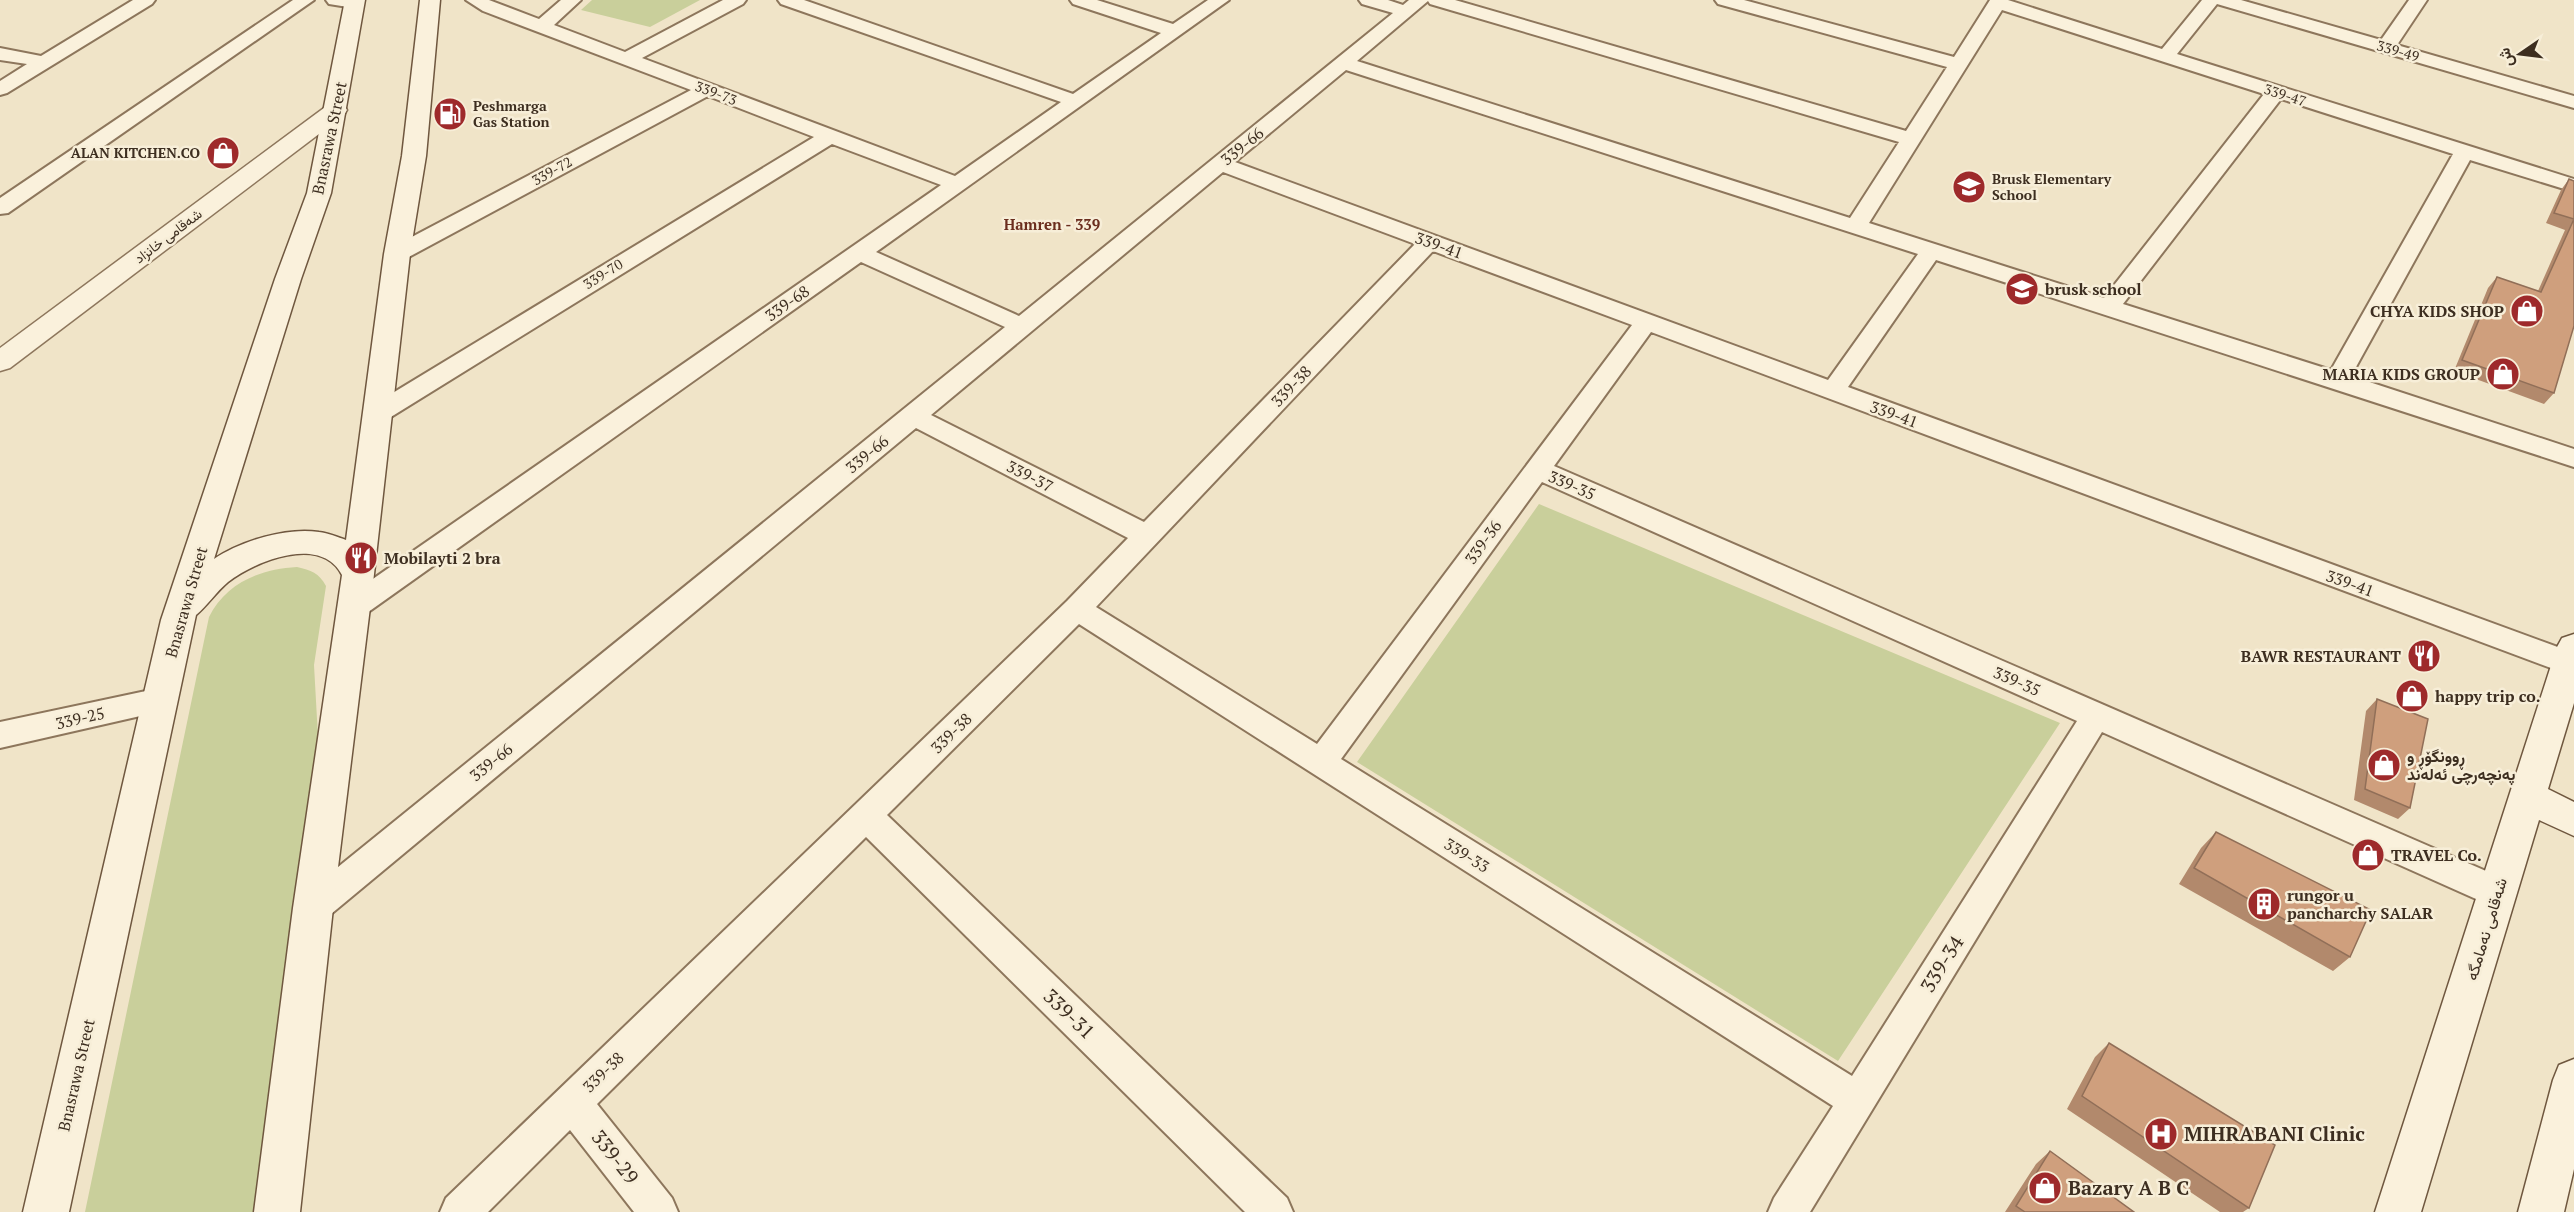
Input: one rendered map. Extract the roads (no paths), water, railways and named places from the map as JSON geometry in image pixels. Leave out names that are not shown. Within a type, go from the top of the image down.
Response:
[{"type":"main road","points":[[277,1212],[313,908],[354,607],[397,254],[414,156],[430,0]]},
{"type":"main road","name":"Bnasrawa Street","points":[[46,1212],[177,623],[319,193],[336,110],[348,1]]},
{"type":"main road","name":"شەقامی خانزاد","points":[[2,358],[336,110]]},
{"type":"main road","points":[[177,623],[192,598],[208,580],[230,565],[268,549],[306,543],[327,545],[350,557],[358,575]]},
{"type":"main road","name":"شەقامی نەمامگە","points":[[2398,1212],[2571,655]]},
{"type":"main road","points":[[2528,797],[2574,820]]},
{"type":"main road","points":[[2541,1212],[2574,1080]]},
{"type":"street","points":[[0,89],[146,0]]},
{"type":"street","points":[[0,208],[305,0]]},
{"type":"street","name":"339-73","points":[[475,0],[957,184]]},
{"type":"street","points":[[541,27],[572,0]]},
{"type":"street","points":[[626,59],[737,0]]},
{"type":"street","points":[[787,0],[1076,101]]},
{"type":"street","points":[[1079,0],[1175,31]]},
{"type":"street","name":"339-68","points":[[354,607],[1220,0]]},
{"type":"street","points":[[1368,0],[1413,6]]},
{"type":"street","points":[[1436,0],[1911,139]]},
{"type":"street","points":[[1724,0],[1807,14],[1958,64]]},
{"type":"street","points":[[2165,57],[2211,0]]},
{"type":"street","name":"339-49","points":[[2221,0],[2574,102]]},
{"type":"street","points":[[2386,47],[2418,0]]},
{"type":"street","points":[[1856,226],[1998,1]]},
{"type":"street","name":"339-47","points":[[1998,1],[2165,57],[2574,186]]},
{"type":"street","name":"339-66","points":[[313,908],[1413,6]]},
{"type":"street","points":[[0,54],[45,62]]},
{"type":"street","points":[[1343,63],[1932,250],[2574,458]]},
{"type":"street","name":"339-72","points":[[397,254],[706,89]]},
{"type":"street","points":[[2109,307],[2276,92]]},
{"type":"street","name":"339-70","points":[[377,414],[830,136]]},
{"type":"street","points":[[2337,380],[2464,152]]},
{"type":"street","name":"339-41","points":[[1220,164],[1833,391],[2571,655]]},
{"type":"street","name":"339-38","points":[[460,1212],[1077,609],[1429,242]]},
{"type":"street","points":[[1833,391],[1932,250]]},
{"type":"street","points":[[859,253],[1023,326]]},
{"type":"street","name":"339-36","points":[[1321,764],[1646,322]]},
{"type":"street","name":"339-37","points":[[913,416],[1147,536]]},
{"type":"street","name":"339-35","points":[[1536,469],[2497,892]]},
{"type":"street","name":"339-33","points":[[1077,609],[1857,1100]]},
{"type":"street","name":"339-25","points":[[0,735],[160,700]]},
{"type":"street","name":"339-34","points":[[1788,1212],[2096,716]]},
{"type":"street","name":"339-31","points":[[866,816],[1273,1212]]},
{"type":"street","name":"339-29","points":[[572,1102],[658,1212]]},
{"type":"place","name":"Peshmarga Gas Station","points":[[450,114]]},
{"type":"place","name":"ALAN KITCHEN.CO","points":[[223,153]]},
{"type":"place","name":"Brusk Elementary School","points":[[1969,187]]},
{"type":"place","name":"brusk school","points":[[2022,289]]},
{"type":"place","name":"CHYA KIDS SHOP","points":[[2527,311]]},
{"type":"place","name":"MARIA KIDS GROUP","points":[[2503,374]]},
{"type":"place","name":"Mobilayti 2 bra","points":[[361,558]]},
{"type":"place","name":"BAWR RESTAURANT","points":[[2424,656]]},
{"type":"place","name":"happy trip co.","points":[[2412,696]]},
{"type":"place","name":"ڕوونگۆڕ و پەنچەرچی ئەلەند","points":[[2384,765]]},
{"type":"place","name":"TRAVEL Co.","points":[[2368,855]]},
{"type":"place","name":"rungor u pancharchy SALAR","points":[[2264,904]]},
{"type":"place","name":"MIHRABANI Clinic","points":[[2161,1134]]},
{"type":"place","name":"Bazary A B C","points":[[2045,1188]]},
{"type":"district","name":"Hamren - 339","points":[[1052,225]]}]
